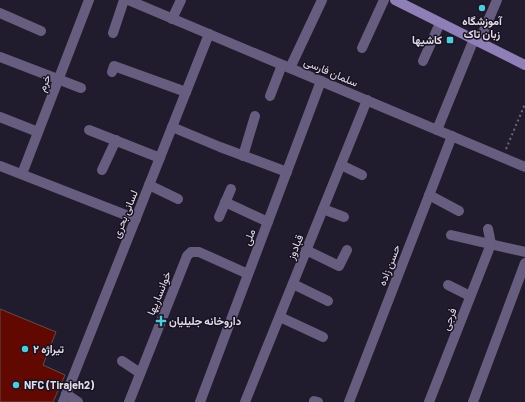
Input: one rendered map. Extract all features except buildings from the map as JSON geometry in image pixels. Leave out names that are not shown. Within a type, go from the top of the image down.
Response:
[{"type":"main road","points":[[401,1],[440,23],[525,65]]},
{"type":"street","name":"خرم","points":[[22,174],[89,0]]},
{"type":"street","points":[[113,33],[124,0]]},
{"type":"street","name":"سلمان فارسی","points":[[128,0],[525,167]]},
{"type":"street","points":[[172,19],[181,0]]},
{"type":"street","points":[[270,96],[322,0]]},
{"type":"street","points":[[362,48],[384,0]]},
{"type":"street","points":[[436,130],[476,41],[497,0]]},
{"type":"street","points":[[0,13],[41,31]]},
{"type":"street","points":[[423,61],[440,23]]},
{"type":"street","name":"لسانی بحری","points":[[65,398],[209,34]]},
{"type":"street","points":[[0,57],[81,88]]},
{"type":"street","points":[[112,72],[114,66],[186,92]]},
{"type":"street","name":"ملی","points":[[200,402],[321,81]]},
{"type":"street","name":"قبادوز","points":[[245,402],[367,100]]},
{"type":"street","points":[[243,156],[255,116]]},
{"type":"street","points":[[0,117],[38,132]]},
{"type":"street","points":[[172,127],[287,172]]},
{"type":"street","points":[[89,130],[160,158]]},
{"type":"street","name":"حسن زاده","points":[[349,402],[452,136]]},
{"type":"street","points":[[102,170],[116,140]]},
{"type":"street","points":[[341,165],[362,175]]},
{"type":"street","points":[[0,166],[136,218]]},
{"type":"street","points":[[149,185],[178,199]]},
{"type":"street","points":[[219,217],[231,189]]},
{"type":"street","points":[[429,195],[459,211]]},
{"type":"street","points":[[226,202],[268,222]]},
{"type":"street","points":[[323,209],[344,217]]},
{"type":"street","points":[[488,229],[491,244]]},
{"type":"street","points":[[450,235],[525,252]]},
{"type":"street","name":"فرجی","points":[[429,402],[491,244]]},
{"type":"street","points":[[306,250],[339,266],[347,250]]},
{"type":"street","name":"خوانساریها","points":[[129,402],[187,256],[191,252],[199,252],[248,274]]},
{"type":"street","points":[[473,402],[525,263]]},
{"type":"street","points":[[293,284],[328,301]]},
{"type":"street","points":[[448,285],[470,296]]},
{"type":"street","points":[[280,317],[324,337]]},
{"type":"street","points":[[122,361],[140,373]]},
{"type":"street","points":[[65,398],[78,402]]},
{"type":"path","points":[[502,157],[525,104]]},
{"type":"place","name":"آموزشگاه زبان تاک","points":[[482,8]]},
{"type":"place","name":"کاشیها","points":[[450,40]]},
{"type":"place","name":"داروخانه جلیلیان","points":[[161,321]]},
{"type":"place","name":"تیراژه ۲","points":[[25,349]]},
{"type":"place","name":"NFC (Tirajeh2)","points":[[16,385]]}]
